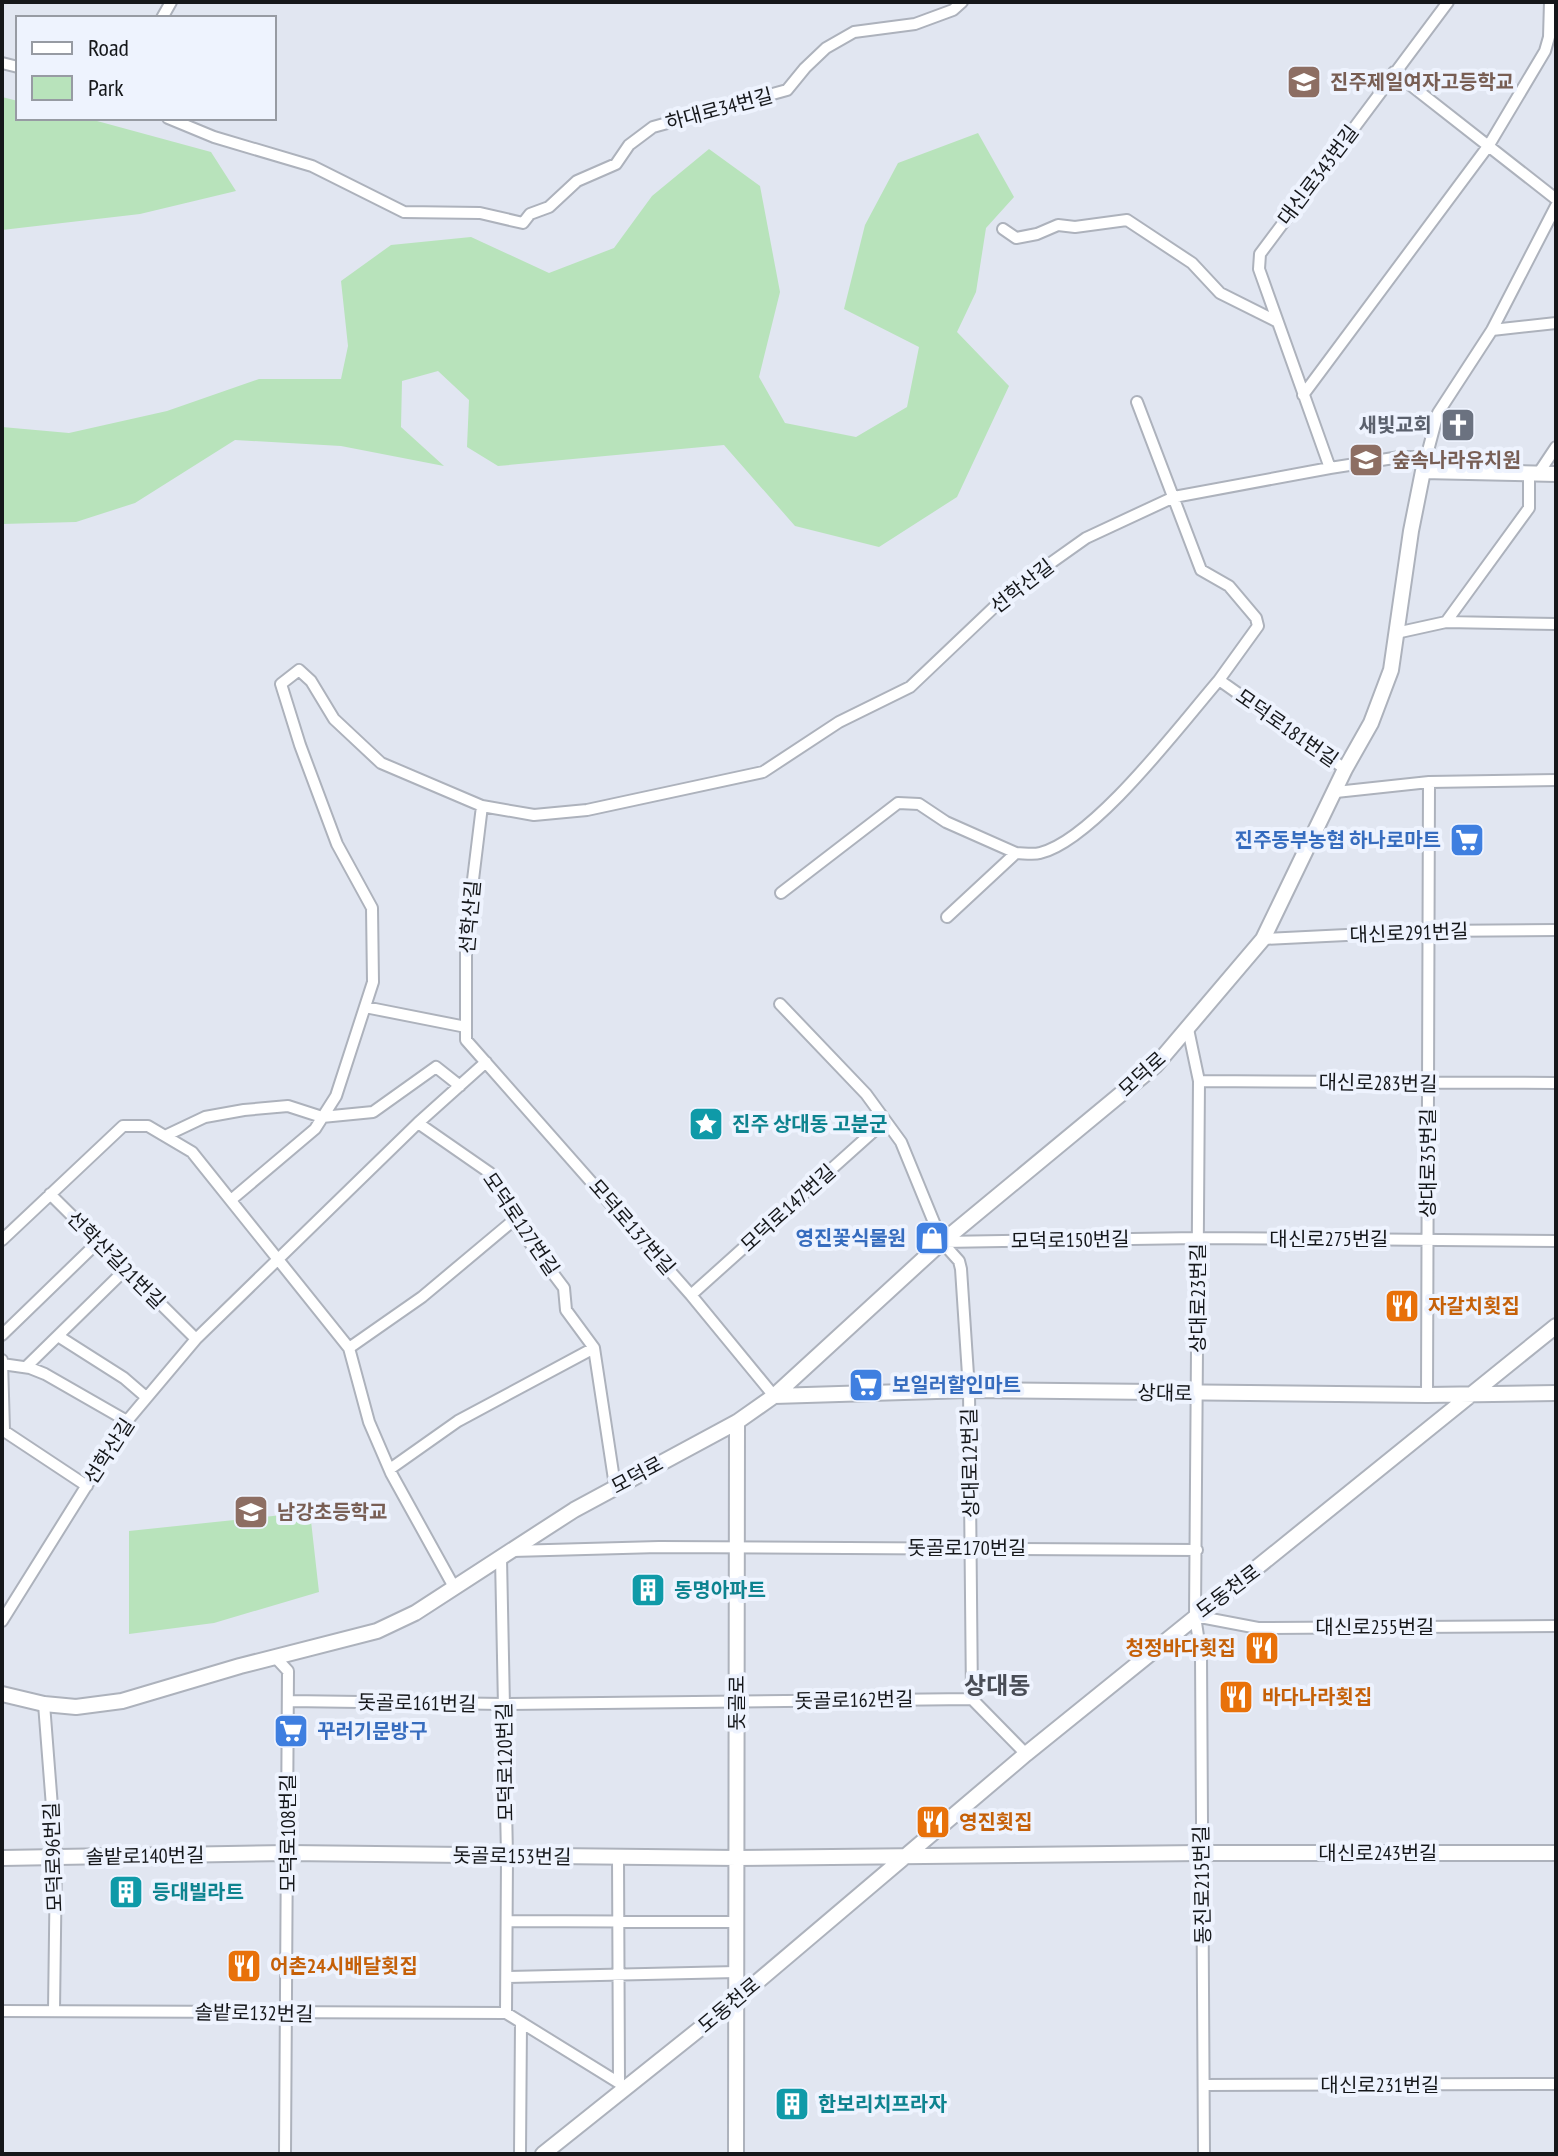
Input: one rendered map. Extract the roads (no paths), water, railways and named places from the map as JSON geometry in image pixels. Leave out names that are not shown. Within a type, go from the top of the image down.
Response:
[{"type":"street","name":"하대로34번길","points":[[173,120],[214,137],[312,166],[404,212],[480,213],[523,223],[530,214],[549,207],[577,181],[616,164],[629,145],[653,127],[787,90],[826,48],[854,32],[915,24],[953,10],[962,2]]},
{"type":"street","name":"대신로343번길","points":[[1330,468],[1276,321],[1259,269],[1260,254],[1448,2]]},
{"type":"street","points":[[1303,395],[1489,145],[1545,51],[1549,37],[1550,2]]},
{"type":"street","points":[[1394,72],[1556,199]]},
{"type":"street","points":[[1556,206],[1492,330],[1438,413],[1425,464],[1556,474]]},
{"type":"street","points":[[1003,229],[1016,238],[1058,225],[1075,227],[1127,220],[1192,263],[1220,293],[1276,321]]},
{"type":"street","points":[[1492,330],[1556,323]]},
{"type":"street","points":[[1137,402],[1174,497]]},
{"type":"street","points":[[1446,622],[1529,508],[1534,474],[1556,447]]},
{"type":"street","name":"선학산길","points":[[2,1621],[127,1421],[196,1339],[418,1123],[486,1062],[466,1040],[466,937],[482,806],[534,815],[587,810],[763,772],[839,722],[910,687],[1010,592],[1086,538],[1174,497],[1400,457],[1425,464]]},
{"type":"street","name":"모덕로","points":[[2,1694],[44,1704],[76,1707],[122,1701],[240,1666],[377,1631],[415,1613],[615,1486],[737,1422],[774,1396],[942,1242],[1156,1065],[1263,939],[1345,769],[1371,723],[1391,670],[1411,531],[1425,464]]},
{"type":"street","name":"모덕로181번길","points":[[1174,497],[1201,570],[1229,586],[1256,618],[1258,626],[1219,680],[1345,769]]},
{"type":"street","points":[[1396,633],[1446,622],[1556,624]]},
{"type":"street","points":[[231,1200],[315,1129],[336,1096],[373,982],[372,908],[337,844],[281,684],[299,670],[311,681],[334,719],[381,763],[482,806]]},
{"type":"street","points":[[781,893],[898,803],[919,804],[946,822],[1016,853],[1039,854],[1070,839],[1117,797],[1219,680]]},
{"type":"street","points":[[1336,792],[1429,782],[1556,780]]},
{"type":"street","name":"상대로35번길","points":[[1427,1395],[1429,782]]},
{"type":"street","points":[[947,917],[1016,853]]},
{"type":"street","name":"대신로291번길","points":[[1263,939],[1428,931],[1556,930]]},
{"type":"street","points":[[780,1004],[866,1094],[901,1142],[942,1242]]},
{"type":"street","points":[[365,1007],[466,1027]]},
{"type":"street","name":"상대로23번길","points":[[1188,1029],[1199,1081],[1195,1616]]},
{"type":"street","name":"모덕로137번길","points":[[486,1062],[691,1295],[774,1396]]},
{"type":"street","points":[[167,1135],[205,1117],[244,1110],[288,1106],[322,1117],[373,1112],[436,1067],[460,1086]]},
{"type":"street","name":"대신로283번길","points":[[1199,1081],[1556,1083]]},
{"type":"street","name":"모덕로147번길","points":[[691,1295],[885,1121]]},
{"type":"street","name":"모덕로127번길","points":[[418,1123],[490,1173],[514,1220],[564,1288],[566,1310],[594,1348],[615,1486]]},
{"type":"street","points":[[50,1194],[123,1126],[148,1126],[192,1152],[349,1348],[369,1422],[390,1469],[454,1587]]},
{"type":"street","name":"선학산길21번길","points":[[2,1240],[50,1194],[196,1339]]},
{"type":"street","points":[[349,1348],[422,1297],[514,1220]]},
{"type":"street","name":"모덕로150번길","points":[[942,1242],[1198,1238]]},
{"type":"street","name":"대신로275번길","points":[[1198,1238],[1556,1241]]},
{"type":"street","points":[[2,1335],[98,1242]]},
{"type":"street","name":"상대로12번길","points":[[942,1242],[959,1261],[961,1269],[969,1390],[972,1699]]},
{"type":"street","points":[[26,1367],[126,1269]]},
{"type":"street","name":"도동천로","points":[[543,2154],[623,2085],[737,1999],[1026,1754],[1556,1326]]},
{"type":"street","points":[[58,1336],[124,1378],[146,1397]]},
{"type":"street","points":[[390,1469],[458,1421],[594,1348]]},
{"type":"street","points":[[87,1486],[3,1437],[2,1362],[45,1374],[127,1421]]},
{"type":"street","name":"상대로","points":[[774,1396],[969,1390],[1427,1395],[1556,1393]]},
{"type":"street","name":"돗골로","points":[[736,2154],[737,1422]]},
{"type":"street","points":[[506,1554],[737,1547]]},
{"type":"street","name":"돗골로170번길","points":[[737,1547],[1197,1550]]},
{"type":"street","name":"모덕로120번길","points":[[506,1554],[506,2013]]},
{"type":"street","name":"대신로255번길","points":[[1195,1616],[1258,1628],[1556,1626]]},
{"type":"street","name":"동진로215번길","points":[[1195,1616],[1201,1656],[1204,2154]]},
{"type":"street","name":"모덕로108번길","points":[[276,1658],[288,1671],[289,1701],[285,2154]]},
{"type":"street","points":[[972,1699],[1026,1754]]},
{"type":"street","name":"돗골로162번길","points":[[737,1702],[972,1699]]},
{"type":"street","name":"돗골로161번길","points":[[289,1701],[504,1704],[737,1702]]},
{"type":"street","name":"모덕로96번길","points":[[44,1704],[56,1858],[54,2010]]},
{"type":"street","name":"돗골로153번길","points":[[288,1853],[737,1858]]},
{"type":"street","name":"솔밭로140번길","points":[[2,1858],[288,1853]]},
{"type":"street","points":[[737,1858],[1201,1853]]},
{"type":"street","name":"대신로243번길","points":[[1201,1853],[1556,1853]]},
{"type":"street","points":[[618,1857],[623,2085]]},
{"type":"street","points":[[507,1921],[737,1922]]},
{"type":"street","points":[[507,1977],[737,1972]]},
{"type":"street","name":"솔밭로132번길","points":[[2,2011],[506,2013]]},
{"type":"street","points":[[506,2013],[623,2085]]},
{"type":"street","points":[[520,2154],[521,2022]]},
{"type":"street","name":"대신로231번길","points":[[1205,2085],[1556,2084]]},
{"type":"place","name":"진주제일여자고등학교","points":[[1304,82]]},
{"type":"place","name":"새빛교회","points":[[1458,425]]},
{"type":"place","name":"숲속나라유치원","points":[[1366,460]]},
{"type":"place","name":"진주동부농협 하나로마트","points":[[1467,840]]},
{"type":"place","name":"진주 상대동 고분군","points":[[706,1124]]},
{"type":"place","name":"영진꽃식물원","points":[[932,1238]]},
{"type":"place","name":"자갈치횟집","points":[[1402,1306]]},
{"type":"place","name":"보일러할인마트","points":[[866,1385]]},
{"type":"place","name":"남강초등학교","points":[[251,1512]]},
{"type":"place","name":"동명아파트","points":[[648,1590]]},
{"type":"place","name":"청정바다횟집","points":[[1262,1648]]},
{"type":"place","name":"바다나라횟집","points":[[1236,1697]]},
{"type":"place","name":"꾸러기문방구","points":[[291,1731]]},
{"type":"place","name":"영진횟집","points":[[933,1822]]},
{"type":"place","name":"등대빌라트","points":[[126,1892]]},
{"type":"place","name":"어촌24시배달횟집","points":[[244,1966]]},
{"type":"place","name":"한보리치프라자","points":[[792,2104]]},
{"type":"district","name":"상대동","points":[[997,1686]]}]
